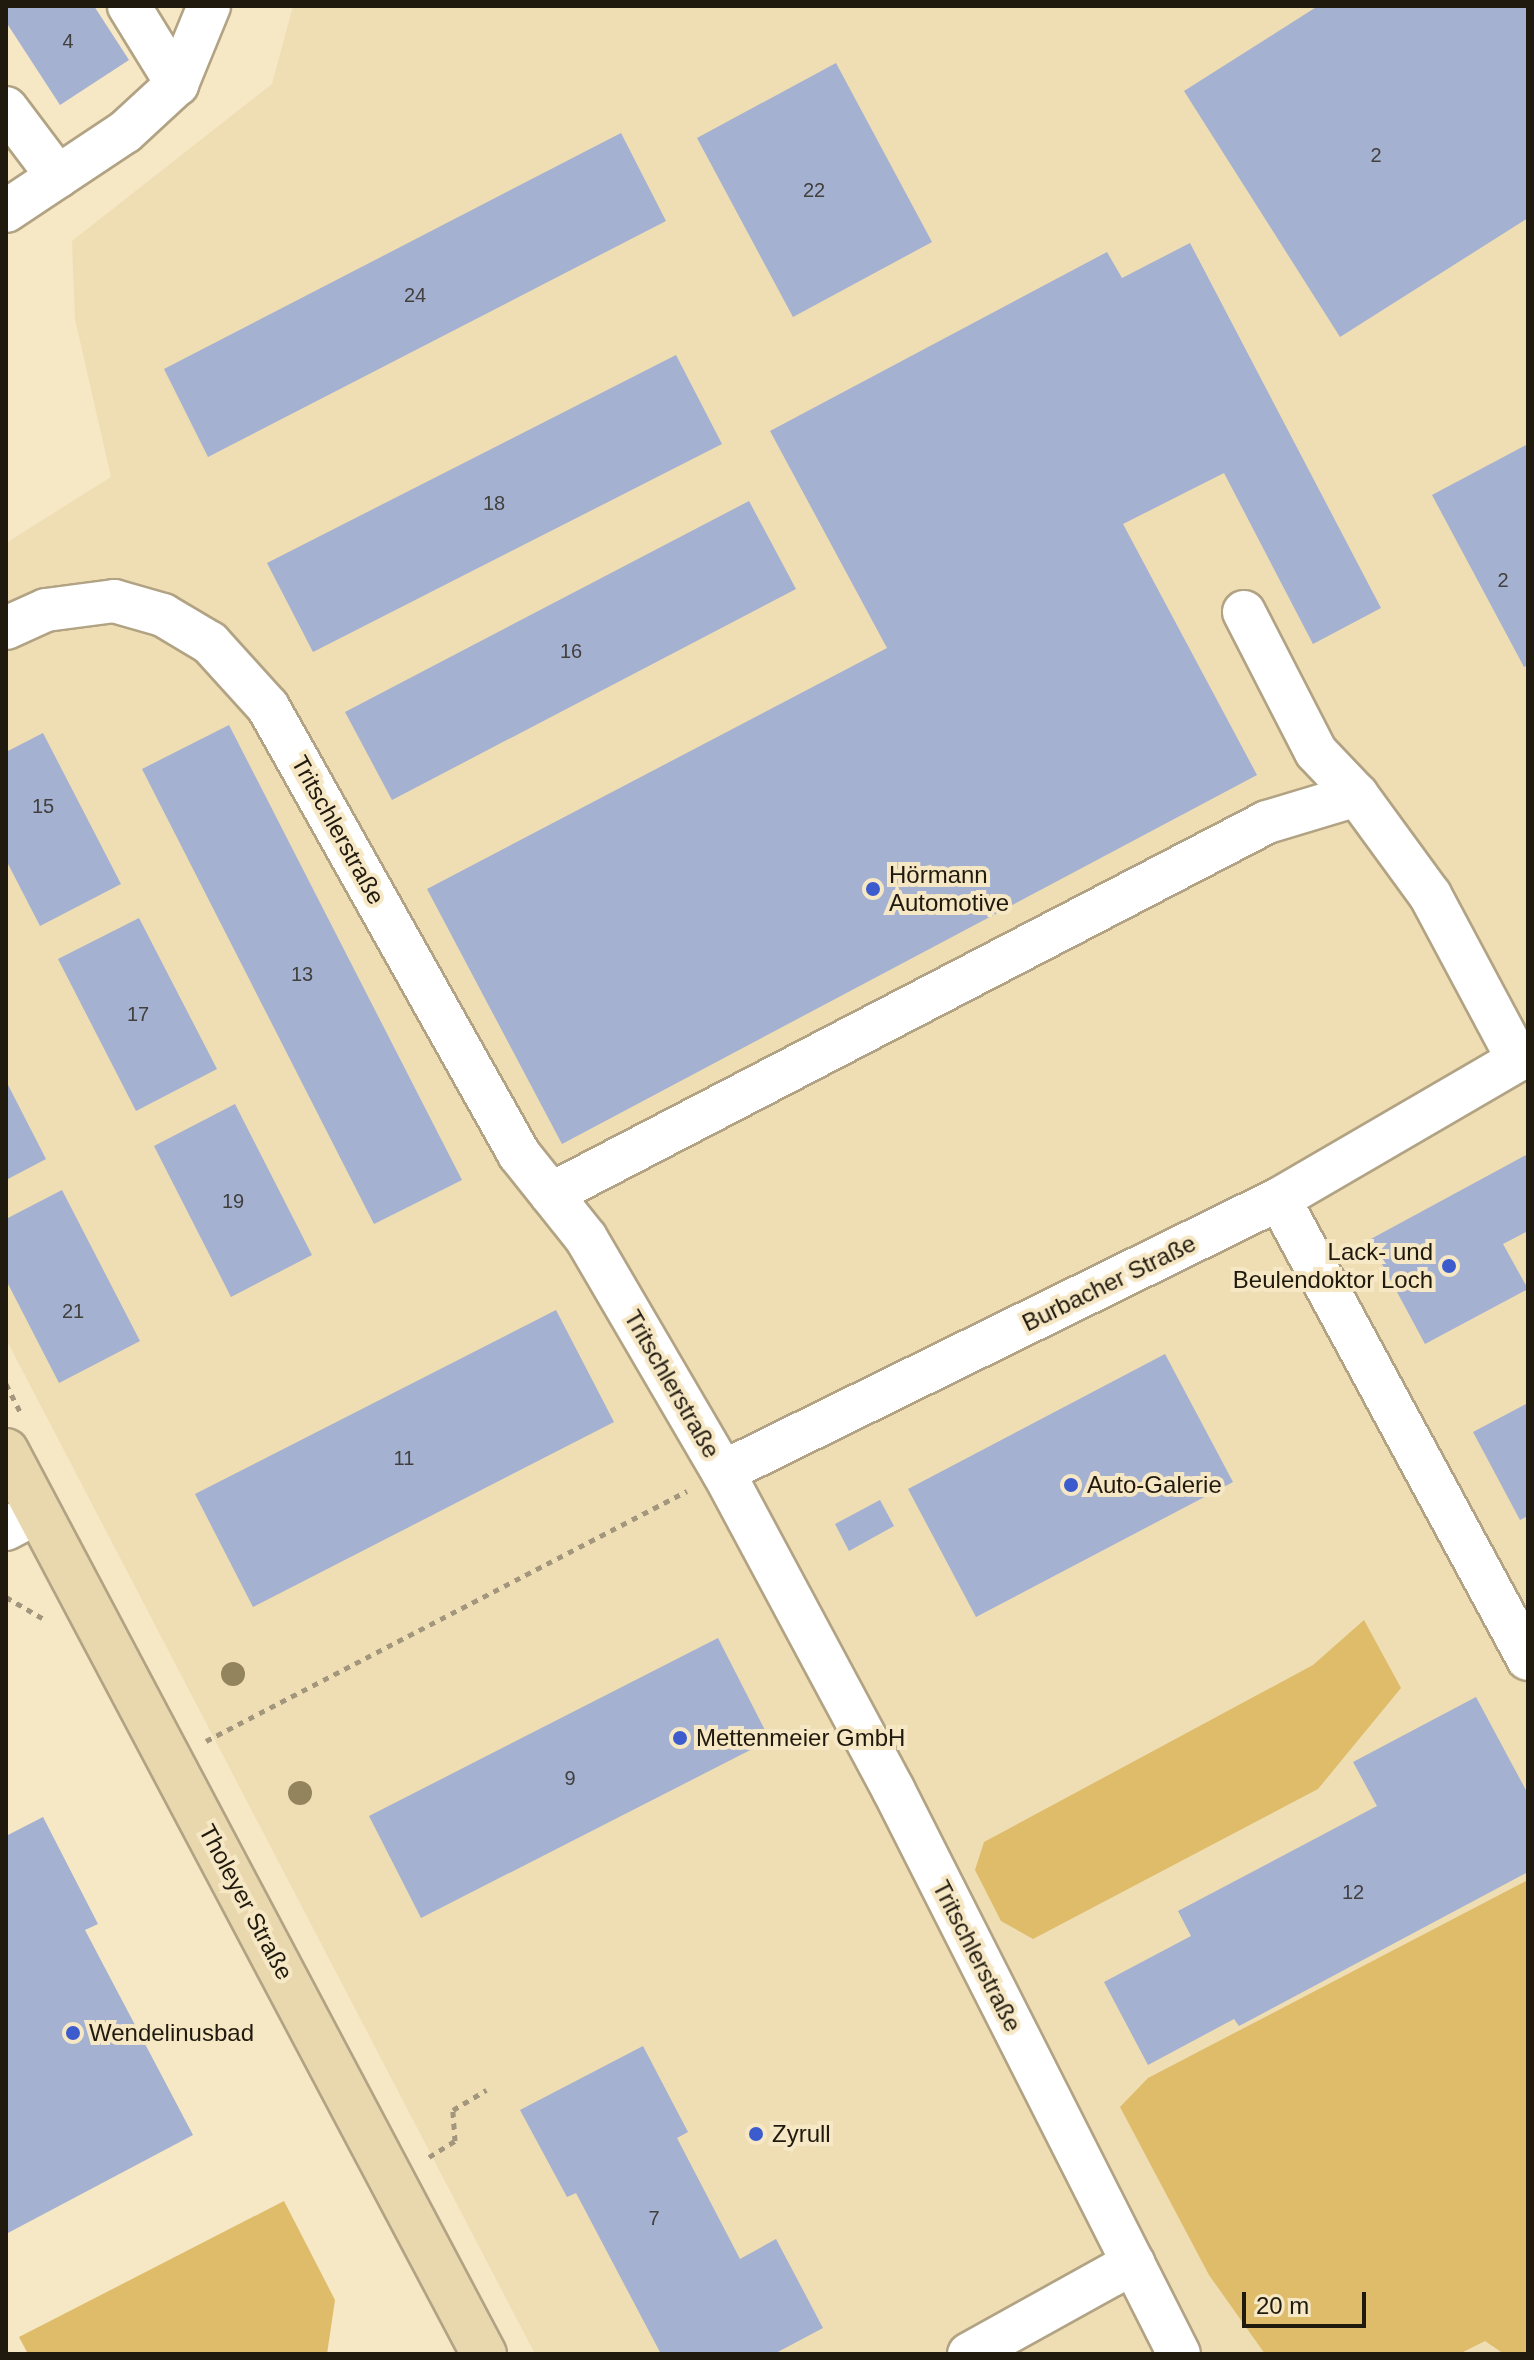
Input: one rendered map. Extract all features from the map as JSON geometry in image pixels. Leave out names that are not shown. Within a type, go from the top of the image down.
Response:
[{"type":"main road","name":"Tholeyer Straße","points":[[6,1451],[22,1521],[171,1760],[484,2354]]},
{"type":"street","points":[[129,6],[177,84]]},
{"type":"street","points":[[6,211],[125,132],[177,84],[209,6]]},
{"type":"street","points":[[6,108],[58,177]]},
{"type":"street","name":"Tritschlerstraße","points":[[6,628],[46,610],[114,601],[163,615],[210,643],[268,707],[519,1154],[586,1238],[723,1472],[1179,2354]]},
{"type":"street","points":[[1244,612],[1316,752],[1357,795],[1430,895],[1523,1057]]},
{"type":"street","points":[[551,1194],[1267,822],[1357,795]]},
{"type":"street","name":"Burbacher Straße","points":[[723,1472],[1279,1199],[1523,1057]]},
{"type":"street","points":[[1279,1199],[1528,1659]]},
{"type":"street","points":[[969,2354],[1133,2263]]},
{"type":"path","points":[[171,1760],[723,1472]]},
{"type":"path","points":[[394,2179],[455,2141],[453,2110],[486,2090]]},
{"type":"shaded area","points":[[293,6],[1528,6],[1528,2354],[535,2354],[6,1339],[6,543],[111,477],[75,319],[72,241],[272,84]]},
{"type":"shaded area","points":[[1364,1620],[1401,1688],[1318,1789],[1033,1939],[1001,1921],[975,1870],[984,1842],[1313,1665]]},
{"type":"shaded area","points":[[1528,1880],[1528,2354],[1504,2354],[1485,2341],[1459,2354],[1265,2354],[1209,2275],[1120,2107],[1148,2078]]},
{"type":"shaded area","points":[[284,2201],[335,2300],[327,2354],[28,2354],[19,2337]]},
{"type":"building","points":[[6,6],[94,6],[129,60],[60,105],[6,22]]},
{"type":"building","points":[[1318,6],[1528,6],[1528,218],[1340,337],[1184,91]]},
{"type":"building","points":[[836,63],[932,242],[793,317],[697,138]]},
{"type":"building","points":[[621,133],[666,221],[208,457],[164,369]]},
{"type":"building","points":[[1190,243],[1381,608],[1313,644],[1224,473],[1123,524],[1257,775],[562,1144],[427,889],[887,648],[770,431],[1107,252],[1122,278]]},
{"type":"building","points":[[676,355],[722,444],[313,652],[267,563]]},
{"type":"building","points":[[1528,444],[1528,665],[1524,667],[1432,495]]},
{"type":"building","points":[[749,501],[796,589],[392,800],[345,712]]},
{"type":"building","points":[[229,725],[462,1180],[374,1224],[142,769]]},
{"type":"building","points":[[43,733],[121,884],[40,926],[6,860],[6,752]]},
{"type":"building","points":[[139,918],[217,1069],[136,1111],[58,959]]},
{"type":"building","points":[[6,1081],[46,1159],[6,1180]]},
{"type":"building","points":[[235,1104],[312,1255],[231,1297],[154,1146]]},
{"type":"building","name":"Lack- und Beulendoktor Loch","points":[[1528,1154],[1528,1231],[1503,1244],[1528,1289],[1425,1344],[1369,1240]]},
{"type":"building","points":[[62,1190],[140,1341],[59,1383],[6,1280],[6,1219]]},
{"type":"building","points":[[556,1310],[614,1422],[253,1607],[195,1494]]},
{"type":"building","name":"Auto-Galerie","points":[[1165,1354],[1233,1482],[976,1617],[908,1489]]},
{"type":"building","points":[[1528,1403],[1528,1516],[1520,1520],[1473,1432]]},
{"type":"building","points":[[880,1500],[894,1526],[849,1551],[835,1524]]},
{"type":"building","points":[[718,1638],[770,1740],[421,1918],[369,1816]]},
{"type":"building","points":[[1476,1697],[1528,1794],[1528,1872],[1239,2026],[1234,2019],[1148,2065],[1104,1982],[1191,1936],[1178,1911],[1377,1806],[1353,1762]]},
{"type":"building","name":"Wendelinusbad","points":[[43,1817],[98,1924],[85,1930],[193,2135],[6,2234],[6,1836]]},
{"type":"building","points":[[643,2046],[688,2132],[677,2138],[740,2259],[776,2239],[823,2328],[774,2354],[661,2354],[576,2193],[567,2197],[520,2110]]},
{"type":"place","name":"Hörmann Automotive","points":[[873,889]]},
{"type":"place","name":"Lack- und Beulendoktor Loch","points":[[1449,1266]]},
{"type":"place","name":"Auto-Galerie","points":[[1071,1485]]},
{"type":"place","name":"Mettenmeier GmbH","points":[[680,1738]]},
{"type":"place","name":"Wendelinusbad","points":[[73,2033]]},
{"type":"place","name":"Zyrull","points":[[756,2134]]}]
